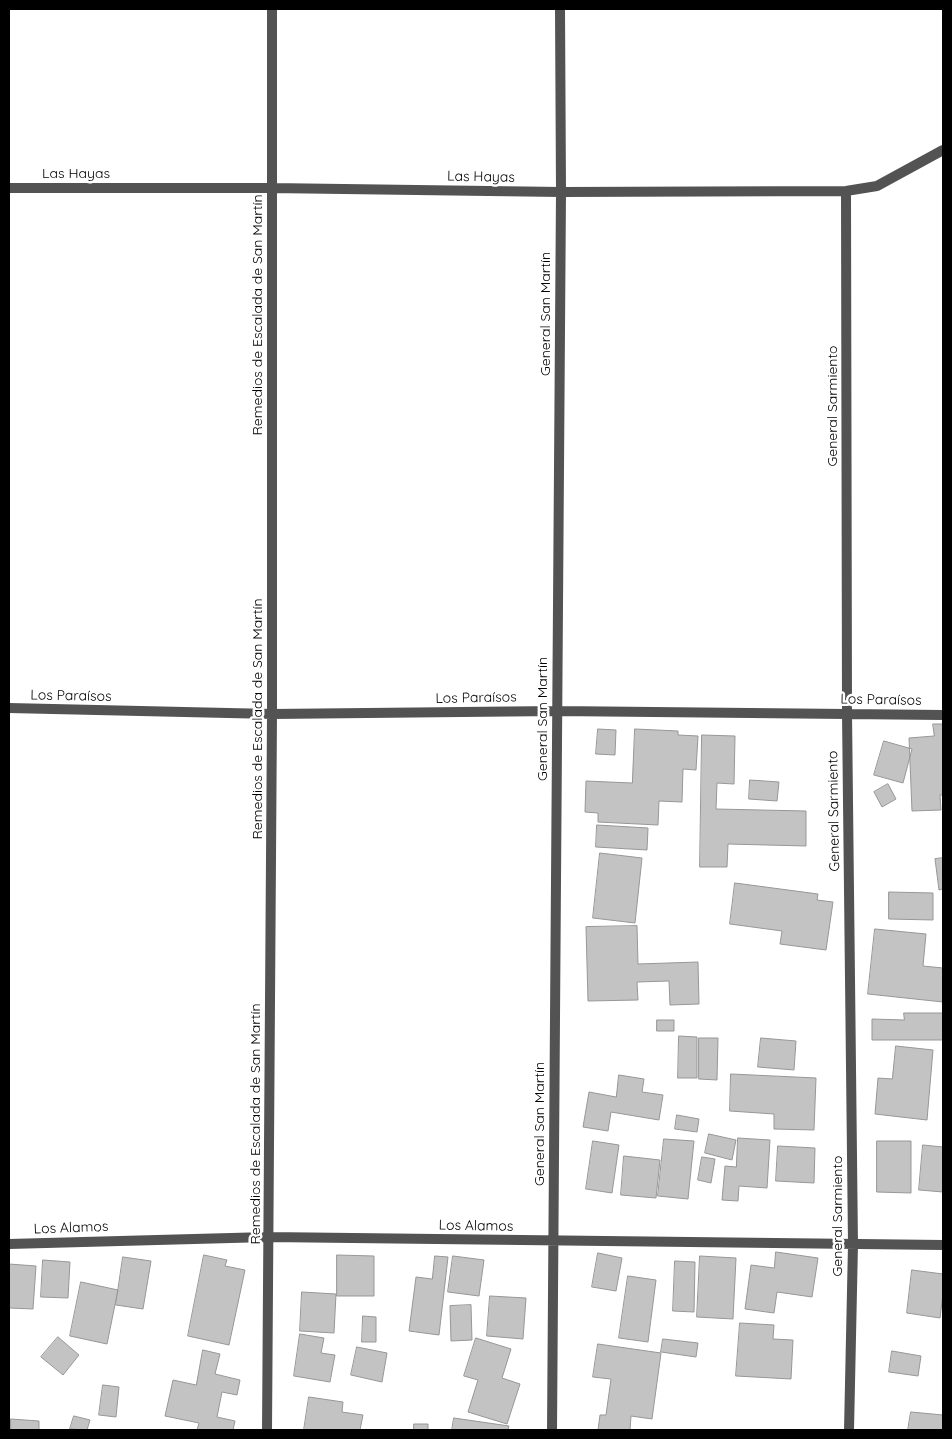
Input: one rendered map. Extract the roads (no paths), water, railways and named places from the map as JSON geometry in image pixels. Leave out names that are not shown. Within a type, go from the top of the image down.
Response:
[{"type":"street","name":"Remedios de Escalada de San Martín","points":[[268,1430],[272,714],[272,9]]},
{"type":"street","name":"General San Martín","points":[[552,1430],[561,192],[560,9]]},
{"type":"street","name":"Las Hayas","points":[[9,188],[271,188],[561,192],[846,191],[877,186],[943,150]]},
{"type":"street","name":"General Sarmiento","points":[[846,191],[847,713],[853,1244],[849,1430]]},
{"type":"street","name":"Los Paraísos","points":[[9,708],[272,714],[557,711],[943,715]]},
{"type":"street","name":"Los Alamos","points":[[9,1244],[268,1237],[943,1245]]}]
